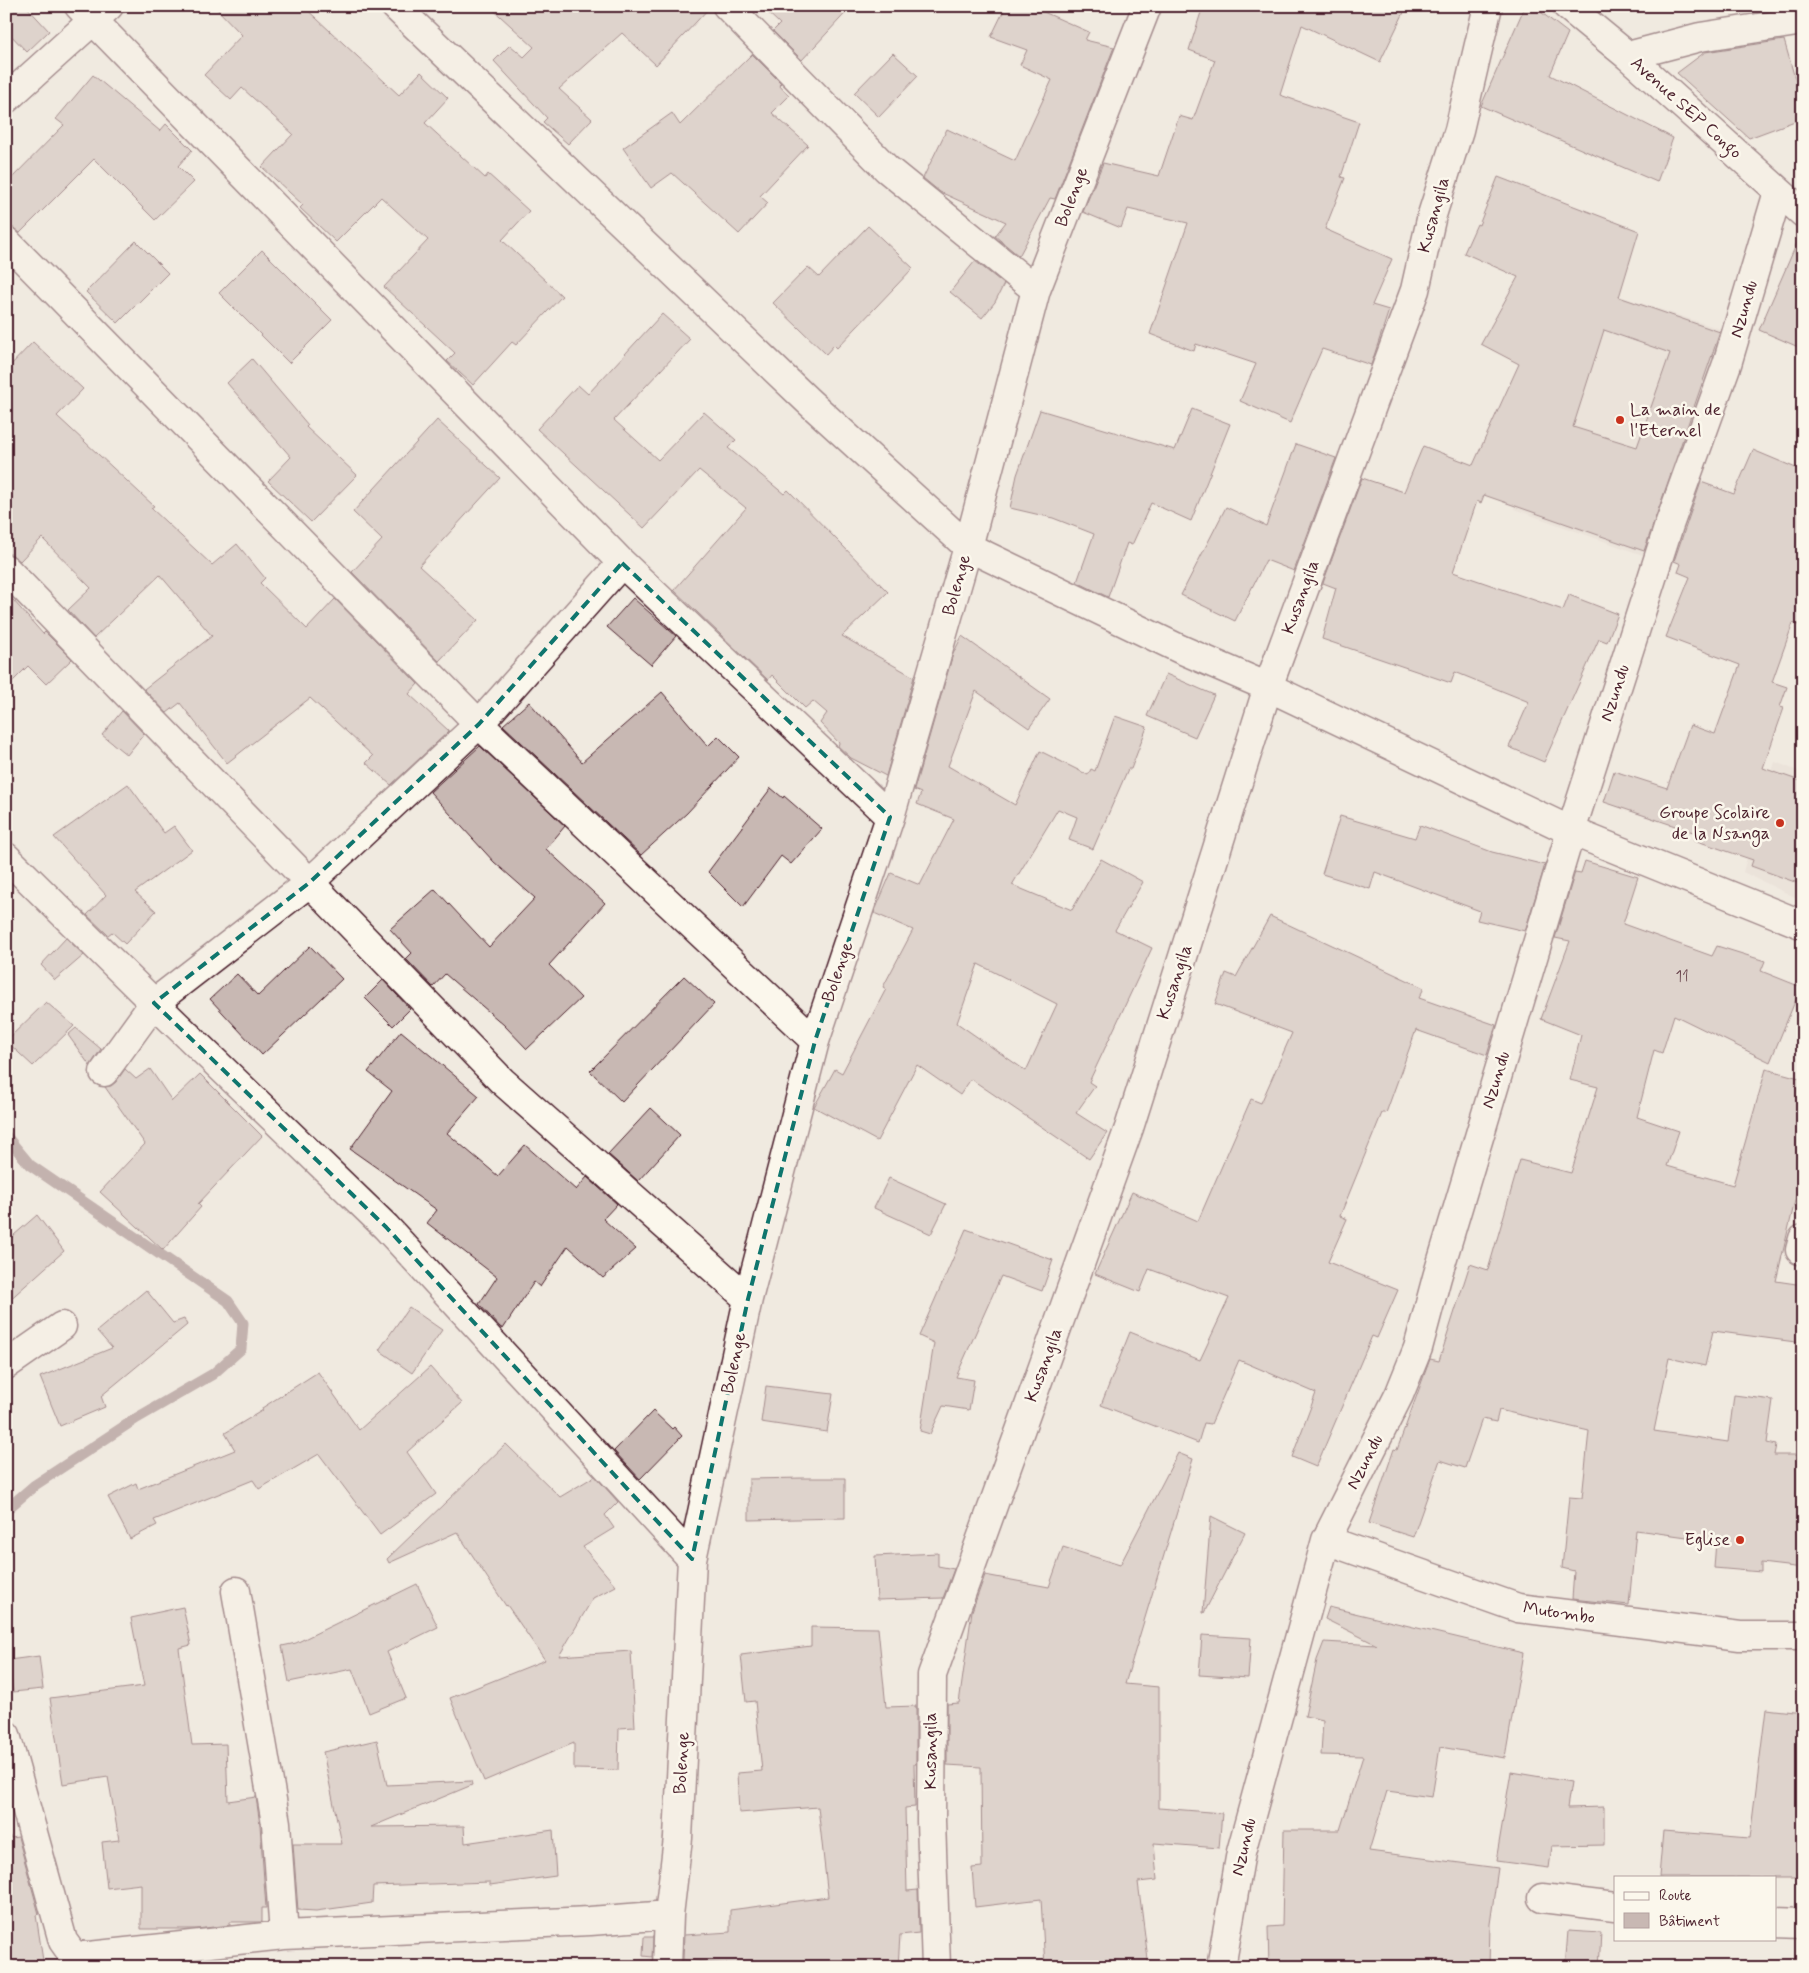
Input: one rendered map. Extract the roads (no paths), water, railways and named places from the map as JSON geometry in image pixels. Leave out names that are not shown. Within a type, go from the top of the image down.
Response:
[{"type":"street","points":[[395,6],[808,401],[968,547],[1180,649],[1268,687],[1571,831],[1803,926]]},
{"type":"street","points":[[727,6],[887,169],[1036,290]]},
{"type":"street","name":"Bolenge","points":[[666,1967],[668,1915],[678,1838],[692,1559],[748,1299],[814,1041],[890,817],[968,547],[1036,290],[1147,6]]},
{"type":"street","name":"Kusangila","points":[[936,1967],[931,1821],[932,1675],[1129,1128],[1268,687],[1415,290],[1432,215],[1459,130],[1488,6]]},
{"type":"street","name":"Avenue SEP Congo","points":[[1567,6],[1628,56],[1803,213]]},
{"type":"street","points":[[6,99],[94,11],[622,563],[890,817]]},
{"type":"street","points":[[1628,56],[1700,37],[1803,21]]},
{"type":"street","name":"Nzundu","points":[[1221,1967],[1241,1852],[1326,1540],[1399,1395],[1418,1348],[1437,1276],[1571,831],[1669,525],[1727,364],[1778,192]]},
{"type":"street","points":[[6,241],[479,724],[814,1041]]},
{"type":"street","points":[[104,1072],[154,1003],[309,883],[479,724],[622,563]]},
{"type":"street","points":[[6,569],[502,1081],[748,1299]]},
{"type":"street","points":[[6,857],[386,1227],[692,1559]]},
{"type":"street","points":[[6,1365],[62,1326]]},
{"type":"street","name":"Mutombo","points":[[1326,1540],[1518,1608],[1740,1636],[1803,1636]]},
{"type":"street","points":[[236,1591],[277,1830],[284,1935]]},
{"type":"street","points":[[6,1735],[63,1941],[73,1955],[89,1956],[284,1935],[590,1921],[668,1915]]},
{"type":"street","points":[[1542,1898],[1614,1907]]},
{"type":"street","points":[[1776,1922],[1803,1924]]},
{"type":"waterway","points":[[6,1136],[30,1165],[228,1301],[243,1323],[241,1349],[213,1374],[137,1418],[35,1485],[6,1510]]},
{"type":"place","name":"La main de l'Eternel","points":[[1620,420]]},
{"type":"place","name":"Groupe Scolaire de la Nsanga","points":[[1780,823]]},
{"type":"place","name":"Eglise","points":[[1740,1540]]}]
